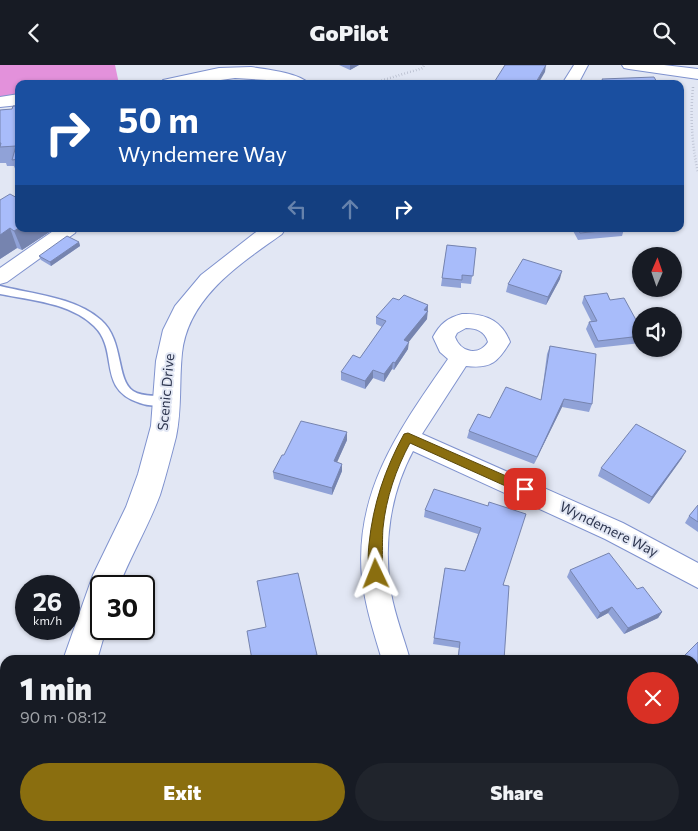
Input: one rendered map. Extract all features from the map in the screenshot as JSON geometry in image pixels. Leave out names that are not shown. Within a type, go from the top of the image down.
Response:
[{"type":"street","points":[[572,80],[581,65]]},
{"type":"street","points":[[629,65],[694,78]]},
{"type":"street","points":[[185,80],[221,71],[242,69],[270,71],[293,80]]},
{"type":"street","points":[[0,102],[15,100]]},
{"type":"street","points":[[0,277],[64,232]]},
{"type":"street","name":"Scenic Drive","points":[[109,575],[145,496],[163,434],[173,335],[188,305],[213,278],[270,232]]},
{"type":"street","points":[[395,655],[378,593],[375,554],[377,525],[383,494],[395,462],[408,437],[461,357]]},
{"type":"street","name":"Wyndemere Way","points":[[408,437],[614,531],[698,576]]},
{"type":"street","points":[[82,655],[90,629]]},
{"type":"lane","points":[[0,290],[61,305],[84,314],[98,323],[109,338],[123,390],[135,399],[166,401]]},
{"type":"path","points":[[384,80],[423,68],[424,65]]},
{"type":"path","points":[[694,78],[691,106],[692,145],[698,173]]},
{"type":"shaded area","points":[[0,65],[115,65],[118,80],[15,80],[15,100],[0,102]]},
{"type":"building","points":[[505,65],[546,65],[537,80],[496,80]]},
{"type":"building","points":[[654,77],[656,80],[602,80]]},
{"type":"building","points":[[15,106],[15,146],[0,147],[0,110],[12,109]]},
{"type":"building","points":[[10,194],[15,197],[15,230],[10,228],[0,235],[0,200]]},
{"type":"building","points":[[67,236],[79,242],[50,262],[39,256]]},
{"type":"building","points":[[447,245],[476,248],[473,276],[462,275],[462,280],[442,278]]},
{"type":"building","points":[[523,259],[562,271],[548,297],[508,284]]},
{"type":"building","points":[[607,293],[610,300],[624,298],[632,313],[632,337],[598,341],[589,322],[597,321],[584,296]]},
{"type":"building","points":[[404,295],[428,305],[424,310],[428,311],[404,340],[409,342],[395,363],[393,362],[384,374],[373,370],[365,381],[341,372],[353,355],[360,358],[386,321],[376,317],[393,298],[399,300]]},
{"type":"building","points":[[550,346],[596,354],[592,404],[564,399],[537,457],[469,431],[478,414],[490,418],[506,387],[541,400]]},
{"type":"building","points":[[301,421],[347,432],[334,461],[342,464],[332,488],[273,472]]},
{"type":"building","points":[[636,424],[686,451],[652,497],[601,468]]},
{"type":"building","points":[[434,489],[488,506],[489,502],[526,514],[503,585],[509,586],[504,655],[459,655],[460,642],[434,638],[445,568],[465,571],[481,528],[425,510]]},
{"type":"building","points":[[698,505],[698,522],[689,516]]},
{"type":"building","points":[[609,553],[637,589],[643,587],[662,612],[628,628],[612,607],[600,613],[570,570]]},
{"type":"building","points":[[298,573],[317,655],[251,655],[247,631],[266,627],[257,581]]},
{"type":"building","points":[[698,642],[698,655],[685,655]]},
{"type":"route","points":[[376,574],[377,525],[383,494],[395,462],[408,437],[525,489]]}]
